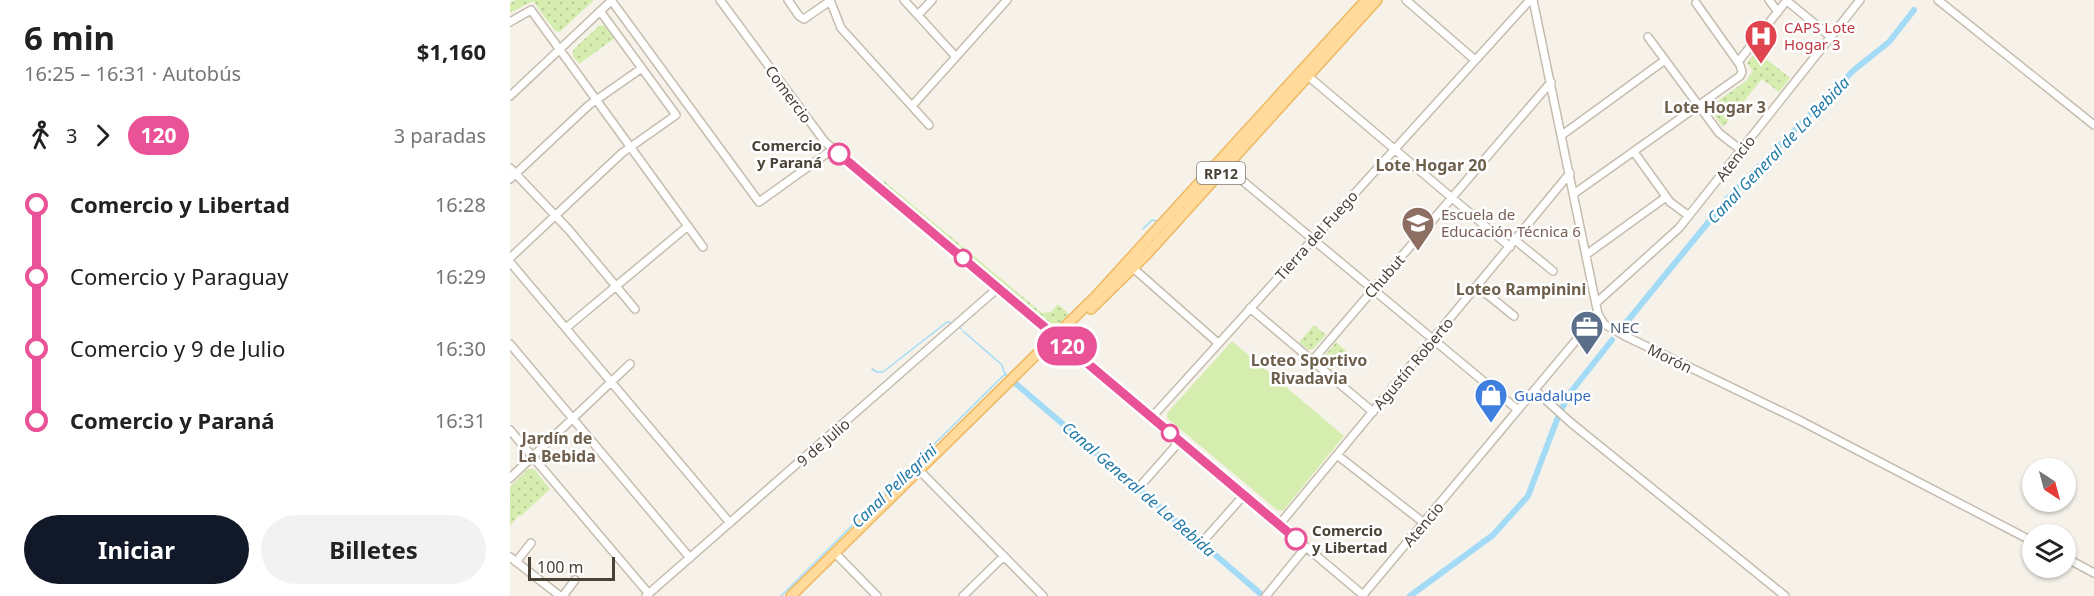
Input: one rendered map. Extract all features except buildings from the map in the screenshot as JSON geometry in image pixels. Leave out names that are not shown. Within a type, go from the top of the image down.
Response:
[{"type":"main road","name":"RP12","points":[[791,596],[1056,337],[1126,265],[1366,0]]},
{"type":"main road","name":"RP12","points":[[1056,337],[1076,322],[1133,268],[1377,0]]},
{"type":"street","points":[[510,96],[611,0],[759,202],[832,149]]},
{"type":"street","name":"Comercio","points":[[720,0],[832,149],[999,287],[1363,596]]},
{"type":"street","points":[[788,0],[802,18],[807,18],[830,0],[841,28],[929,125]]},
{"type":"street","points":[[904,0],[956,57]]},
{"type":"street","points":[[918,15],[932,0]]},
{"type":"street","points":[[912,106],[1008,0]]},
{"type":"street","points":[[1406,0],[1475,60]]},
{"type":"street","points":[[1531,0],[1575,193],[1598,314]]},
{"type":"street","name":"Tierra del Fuego","points":[[1152,417],[1531,0]]},
{"type":"street","points":[[1769,0],[1778,12]]},
{"type":"street","points":[[1738,62],[1787,0],[1831,37]]},
{"type":"street","name":"Atencio","points":[[1596,303],[1679,228],[1860,0]]},
{"type":"street","points":[[1938,0],[2094,125]]},
{"type":"street","points":[[1575,193],[1740,76],[1742,69],[1738,62],[1696,3]]},
{"type":"street","points":[[510,22],[531,10],[703,247]]},
{"type":"street","points":[[600,11],[676,115],[631,147],[510,260],[730,523]]},
{"type":"street","points":[[1648,38],[1719,133],[1741,150]]},
{"type":"street","points":[[1562,135],[1665,60]]},
{"type":"street","points":[[513,177],[597,100],[642,68]]},
{"type":"street","points":[[1308,76],[1451,197],[1512,244],[1552,271]]},
{"type":"street","name":"Chubut","points":[[1312,361],[1551,82]]},
{"type":"street","points":[[1634,152],[1670,202],[1689,216]]},
{"type":"street","points":[[1226,167],[1518,410]]},
{"type":"street","points":[[510,168],[513,177],[555,216],[635,309]]},
{"type":"street","name":"Agustín Roberto","points":[[1279,525],[1570,173]]},
{"type":"street","points":[[1587,254],[1666,197]]},
{"type":"street","points":[[566,328],[688,226]]},
{"type":"street","points":[[1133,268],[1218,343]]},
{"type":"street","points":[[1477,286],[1515,316]]},
{"type":"street","name":"9 de Julio","points":[[648,595],[999,287]]},
{"type":"street","points":[[1250,308],[1373,412]]},
{"type":"street","name":"Atencio","points":[[1363,596],[1598,314]]},
{"type":"street","name":"Morón","points":[[1598,314],[1604,324],[1625,336],[1799,420],[2022,536]]},
{"type":"street","points":[[510,344],[690,558]]},
{"type":"street","points":[[510,477],[630,364]]},
{"type":"street","points":[[1534,390],[1570,422],[1785,596]]},
{"type":"street","points":[[510,430],[648,595]]},
{"type":"street","points":[[1142,484],[1180,441]]},
{"type":"street","points":[[1337,455],[1424,523]]},
{"type":"street","points":[[919,470],[1043,596]]},
{"type":"street","points":[[1205,539],[1244,495]]},
{"type":"street","points":[[531,543],[513,560],[562,596],[575,580]]},
{"type":"street","points":[[1266,596],[1306,547]]},
{"type":"street","points":[[835,553],[877,596]]},
{"type":"street","points":[[963,596],[1004,556]]},
{"type":"street","points":[[2076,563],[2094,573]]},
{"type":"green space","points":[[515,0],[594,0],[560,32],[555,31],[533,1],[510,13],[510,3]]},
{"type":"green space","points":[[600,25],[605,26],[615,38],[579,64],[573,56],[573,50]]},
{"type":"green space","points":[[1756,51],[1790,78],[1779,92],[1762,79],[1723,127],[1712,112],[1712,105],[1746,81],[1753,71],[1747,63]]},
{"type":"green space","points":[[884,181],[1042,313],[1051,312],[1058,304],[1069,314],[1060,323],[1047,324],[881,184]]},
{"type":"green space","points":[[1314,325],[1326,335],[1313,349],[1308,350],[1299,342]]},
{"type":"green space","points":[[1232,341],[1344,436],[1283,511],[1277,510],[1167,418],[1167,413]]},
{"type":"green space","points":[[1336,342],[1347,352],[1332,370],[1323,363],[1323,358]]},
{"type":"green space","points":[[528,469],[534,469],[550,489],[521,516],[519,515],[510,526],[510,487]]},
{"type":"waterway","name":"Canal General de La Bebida","points":[[1625,324],[1729,197],[1854,70],[1889,42],[1914,10]]},
{"type":"waterway","points":[[1143,229],[1152,220],[1158,221]]},
{"type":"waterway","points":[[872,369],[883,372],[947,322],[953,323]]},
{"type":"waterway","points":[[963,331],[1002,365],[1004,372]]},
{"type":"waterway","name":"Canal General de La Bebida","points":[[1561,410],[1570,393],[1612,340]]},
{"type":"waterway","name":"Canal Pellegrini","points":[[781,596],[1004,375],[1007,376],[1005,373]]},
{"type":"waterway","name":"Canal General de La Bebida","points":[[1015,383],[1262,595]]},
{"type":"waterway","name":"Canal General de La Bebida","points":[[1410,596],[1493,535],[1528,496],[1558,417]]},
{"type":"bus line","name":"120","points":[[839,154],[1296,539]]},
{"type":"place","name":"CAPS Lote Hogar 3","points":[[1761,65]]},
{"type":"place","name":"Comercio y Paraná","points":[[839,154]]},
{"type":"place","name":"Escuela de Educación Técnica 6","points":[[1418,252]]},
{"type":"place","name":"NEC","points":[[1587,356]]},
{"type":"place","name":"Guadalupe","points":[[1491,424]]},
{"type":"place","name":"Comercio y Libertad","points":[[1296,539]]},
{"type":"district","name":"Lote Hogar 3","points":[[1715,107]]},
{"type":"district","name":"Lote Hogar 20","points":[[1431,165]]},
{"type":"district","name":"Loteo Rampinini","points":[[1521,289]]},
{"type":"district","name":"Loteo Sportivo Rivadavia","points":[[1309,369]]},
{"type":"district","name":"Jardín de La Bebida","points":[[557,447]]}]
